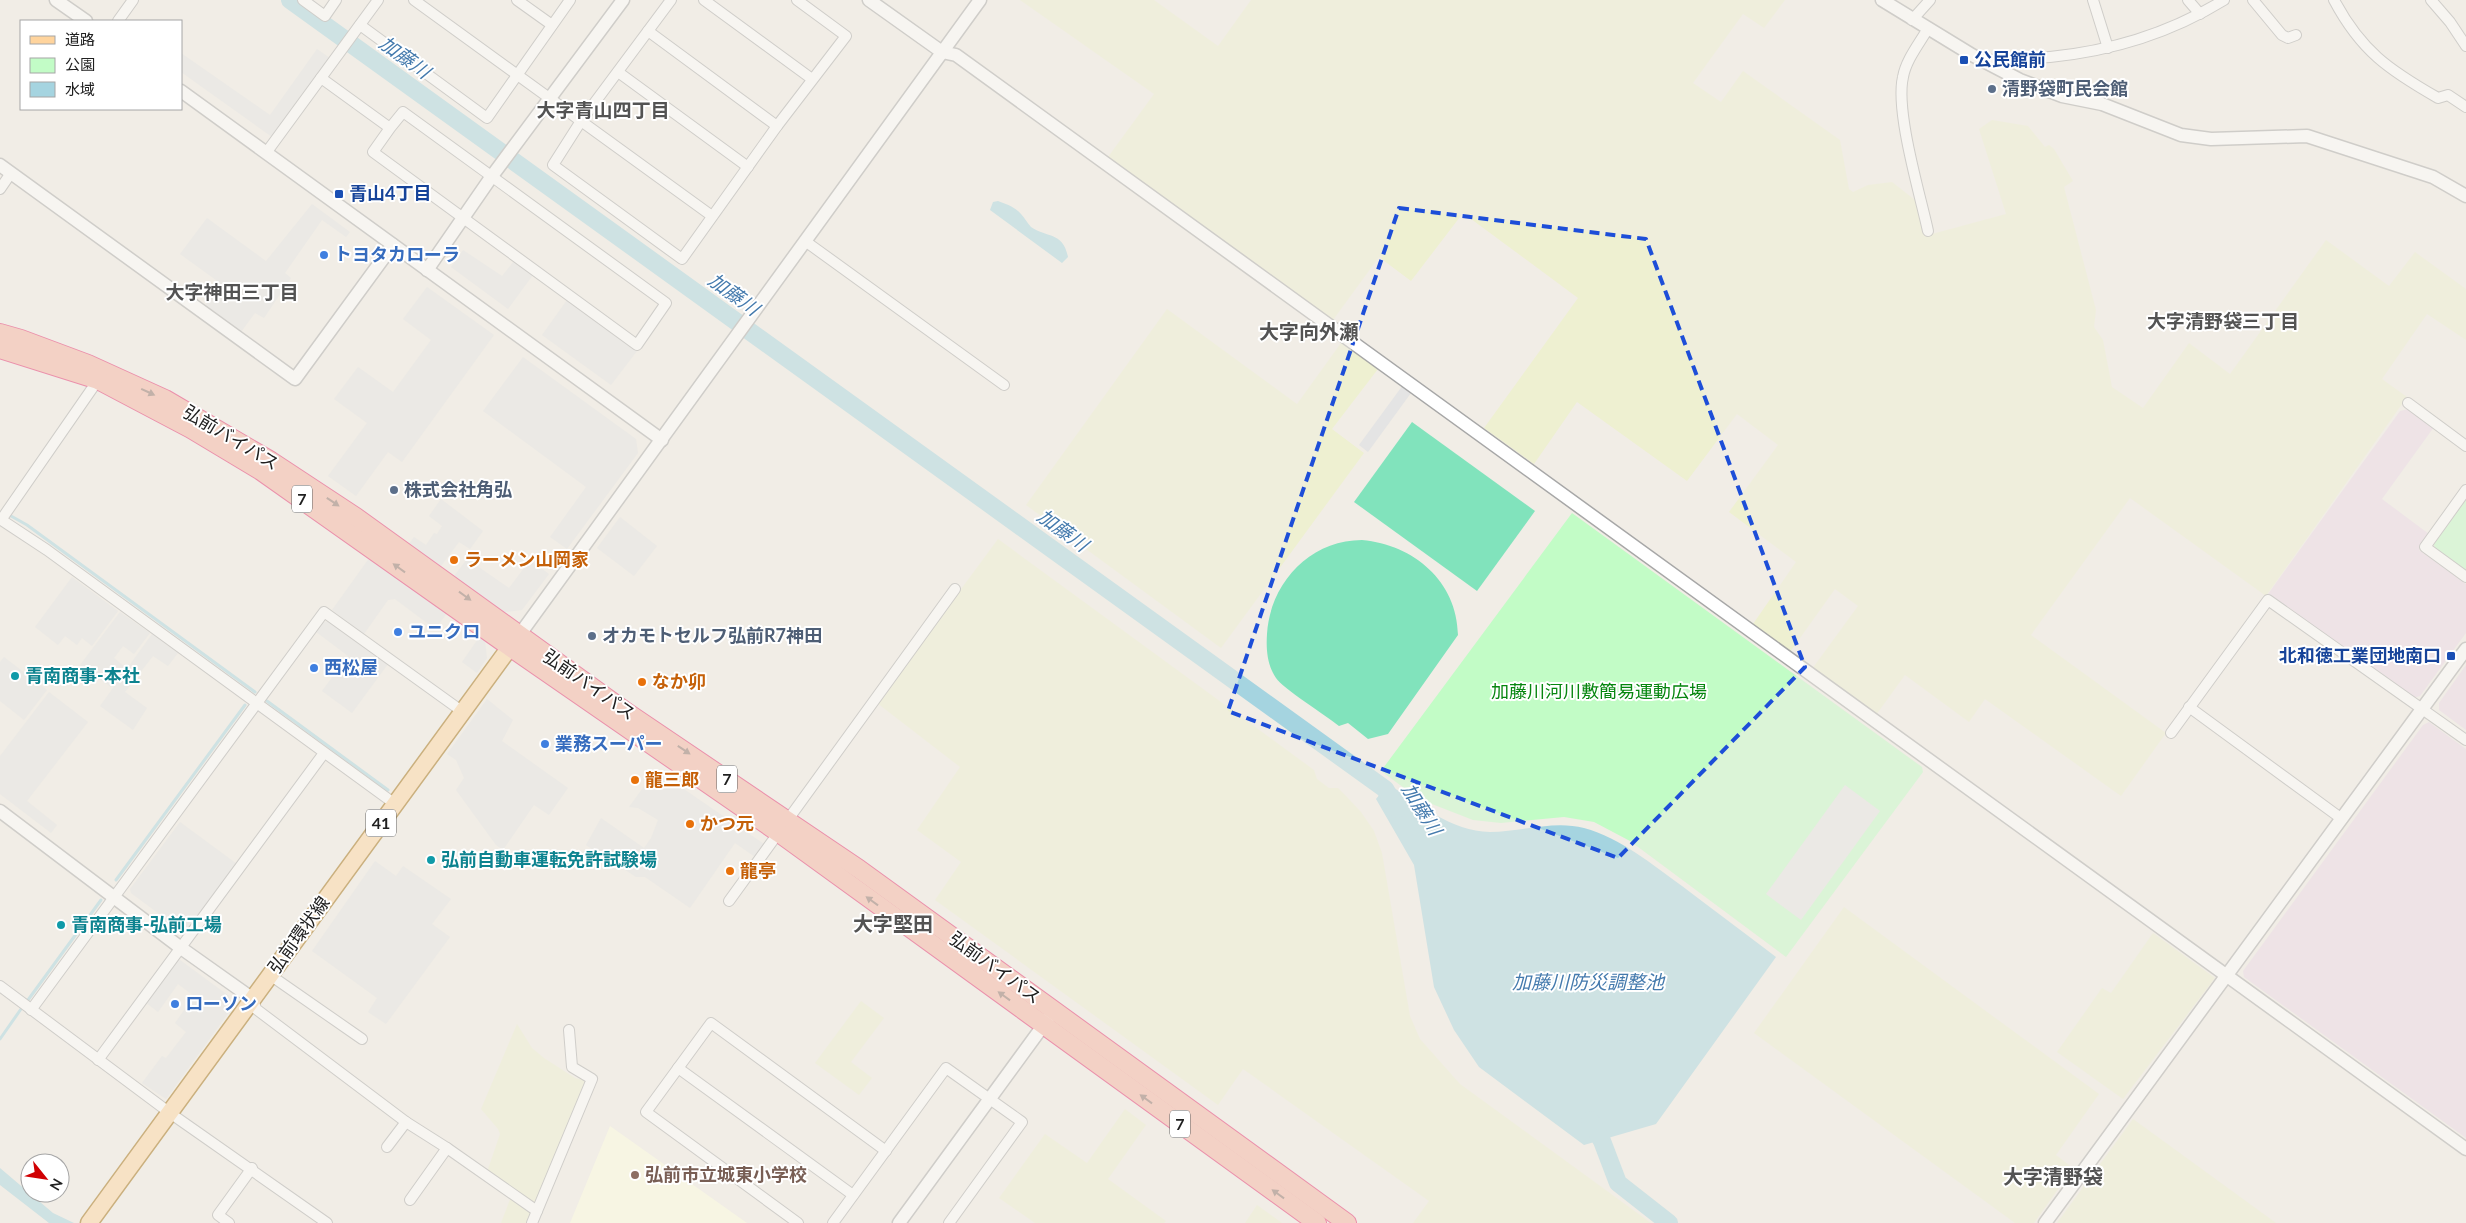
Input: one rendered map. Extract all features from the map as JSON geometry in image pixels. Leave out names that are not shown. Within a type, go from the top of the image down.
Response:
[{"type":"highway","points":[[0,323],[36,336],[84,369]]},
{"type":"highway","name":"弘前バイパス","points":[[0,333],[21,339],[84,369],[165,399],[271,461],[356,517],[514,642]]},
{"type":"highway","name":"弘前バイパス","points":[[0,349],[84,369],[98,380],[191,429],[261,471],[514,642],[628,714],[783,826],[1043,1025],[1317,1223]]},
{"type":"highway","points":[[0,356],[84,369]]},
{"type":"highway","name":"弘前バイパス","points":[[783,826],[1054,1010],[1347,1223]]},
{"type":"main road","name":"弘前環状線","points":[[89,1223],[514,642]]},
{"type":"street","points":[[56,0],[85,20]]},
{"type":"street","points":[[119,20],[133,0]]},
{"type":"street","points":[[303,0],[325,16],[336,0]]},
{"type":"street","points":[[266,152],[378,0]]},
{"type":"street","points":[[414,0],[712,216]]},
{"type":"street","points":[[517,0],[552,26]]},
{"type":"street","points":[[357,29],[487,118],[570,0]]},
{"type":"street","points":[[427,270],[492,176],[623,0]]},
{"type":"street","points":[[671,0],[581,121],[553,165],[682,259],[777,126],[846,36],[797,0]]},
{"type":"street","points":[[704,0],[812,80]]},
{"type":"street","points":[[869,0],[942,52],[956,56],[972,67],[2466,1150]]},
{"type":"street","points":[[514,642],[980,0]]},
{"type":"street","points":[[1882,0],[1927,30],[1981,60],[2020,80],[2062,96],[2102,104],[2181,135],[2211,139],[2306,136],[2432,177],[2466,196]]},
{"type":"street","points":[[1912,20],[1930,0]]},
{"type":"street","points":[[2093,0],[2108,48]]},
{"type":"street","points":[[2188,0],[2200,14]]},
{"type":"street","points":[[1981,60],[2052,57],[2108,48],[2154,34],[2200,14],[2224,0]]},
{"type":"street","points":[[2253,0],[2282,36],[2288,38],[2296,35]]},
{"type":"street","points":[[2334,0],[2347,25],[2394,72],[2438,98],[2448,95],[2466,107]]},
{"type":"street","points":[[2431,0],[2450,22],[2466,46]]},
{"type":"street","points":[[1927,30],[1908,63],[1903,75],[1901,90],[1907,135],[1928,231]]},
{"type":"street","points":[[648,31],[777,126]]},
{"type":"street","points":[[618,72],[748,167]]},
{"type":"street","points":[[321,78],[390,128]]},
{"type":"street","points":[[182,92],[662,440]]},
{"type":"street","points":[[403,112],[492,176],[666,304],[637,345],[373,152],[403,112]]},
{"type":"street","points":[[0,165],[295,379],[393,245]]},
{"type":"street","points":[[0,189],[11,173]]},
{"type":"street","points":[[805,241],[1004,385]]},
{"type":"street","points":[[98,380],[1,520],[47,550],[395,804]]},
{"type":"street","points":[[2408,403],[2466,446]]},
{"type":"street","points":[[2466,490],[2425,547],[2466,577]]},
{"type":"street","points":[[729,901],[955,589]]},
{"type":"street","points":[[2170,733],[2268,600],[2466,740]]},
{"type":"street","points":[[31,1010],[324,612],[463,712]]},
{"type":"street","points":[[2046,1223],[2128,1108],[2228,977],[2466,649]]},
{"type":"street","points":[[2189,707],[2342,819]]},
{"type":"street","points":[[98,1060],[324,753]]},
{"type":"street","points":[[0,810],[181,948],[253,999],[256,1009],[406,1122],[447,1148],[537,1211]]},
{"type":"street","points":[[270,976],[362,1039]]},
{"type":"street","points":[[0,986],[170,1113],[252,1168],[327,1223]]},
{"type":"street","points":[[900,1223],[1054,1010]]},
{"type":"street","points":[[798,1223],[646,1112],[711,1023],[886,1151]]},
{"type":"street","points":[[532,1223],[592,1080],[572,1067],[569,1030]]},
{"type":"street","points":[[678,1068],[853,1195]]},
{"type":"street","points":[[833,1223],[946,1068],[1022,1122],[949,1223]]},
{"type":"street","points":[[387,1147],[406,1122]]},
{"type":"street","points":[[410,1200],[447,1148]]},
{"type":"street","points":[[229,1223],[218,1215],[252,1168]]},
{"type":"highlighted area","points":[[1399,208],[1646,239],[1805,667],[1618,858],[1228,711]]},
{"type":"shaded area","points":[[1020,0],[1154,0],[1218,46],[1251,0],[1785,0],[1764,28],[1743,14],[1693,83],[1721,102],[1743,71],[1840,140],[1849,189],[1853,192],[1868,185],[1892,182],[1915,200],[1923,229],[1932,234],[2006,214],[1979,129],[1992,120],[2028,126],[2045,147],[2049,145],[2054,149],[2073,181],[2064,187],[2096,310],[2094,327],[2103,340],[2112,387],[2143,408],[2189,343],[2230,374],[2326,240],[2389,286],[2415,252],[2466,289],[2466,340],[2427,314],[2382,379],[2407,397],[2266,596],[2130,498],[2031,635],[2166,733],[2121,796],[1985,699],[1969,722],[1905,675],[1876,715],[1812,669],[1858,606],[1835,589],[1790,652],[1753,624],[1796,562],[1729,512],[1778,445],[1737,414],[1687,481],[1577,402],[1534,464],[1484,428],[1578,298],[1463,213],[1411,281],[1379,257],[1333,320],[1108,157],[1154,94]]},
{"type":"shaded area","points":[[317,49],[330,58],[272,137],[182,73],[182,54],[270,115]]},
{"type":"shaded area","points":[[312,204],[350,232],[346,237],[322,220],[285,273],[291,278],[264,318],[255,313],[241,332],[204,307],[220,283],[180,254],[207,218],[266,261]]},
{"type":"shaded area","points":[[463,250],[502,276],[514,261],[533,275],[508,309],[451,267]]},
{"type":"shaded area","points":[[427,287],[494,335],[402,462],[388,452],[356,496],[328,476],[367,423],[334,399],[358,367],[393,392],[431,340],[403,319]]},
{"type":"shaded area","points":[[567,300],[637,351],[611,385],[542,335]]},
{"type":"shaded area","points":[[1167,309],[1297,404],[1341,343],[1378,369],[1332,429],[1364,453],[1221,648],[1026,505]]},
{"type":"shaded area","points":[[523,357],[636,439],[638,453],[567,549],[550,537],[586,487],[483,411]]},
{"type":"shaded area","points":[[1403,385],[1411,393],[1368,452],[1359,445]]},
{"type":"shaded area","points":[[2408,409],[2434,427],[2382,499],[2429,534],[2419,550],[2466,584],[2466,633],[2420,696],[2413,698],[2268,594],[2400,411]]},
{"type":"shaded area","points":[[441,499],[483,531],[470,549],[459,542],[441,566],[409,544],[414,537],[426,545],[434,533],[437,534],[442,526],[429,516]]},
{"type":"shaded area","points":[[620,517],[657,546],[634,576],[597,548]]},
{"type":"shaded area","points":[[998,539],[1314,770],[1317,779],[1329,788],[1338,788],[1346,796],[1361,812],[1374,831],[1382,853],[1410,1016],[1420,1039],[1460,1084],[1651,1223],[1413,1223],[1429,1201],[1243,1069],[1218,1105],[935,900],[961,862],[917,830],[960,767],[877,703]]},
{"type":"shaded area","points":[[370,557],[448,612],[435,629],[395,599],[388,600],[364,634],[332,610]]},
{"type":"shaded area","points":[[467,559],[509,588],[530,560],[549,574],[522,610],[505,612],[454,576]]},
{"type":"shaded area","points":[[72,577],[118,611],[92,646],[82,638],[77,645],[65,636],[58,645],[35,627]]},
{"type":"shaded area","points":[[120,612],[150,633],[134,654],[123,646],[114,658],[125,667],[111,687],[80,665]]},
{"type":"shaded area","points":[[329,621],[388,664],[352,713],[322,691],[348,656],[315,631],[322,622]]},
{"type":"shaded area","points":[[152,634],[178,653],[168,666],[153,656],[125,692],[147,708],[133,730],[100,706]]},
{"type":"shaded area","points":[[480,636],[485,641],[487,658],[477,673],[462,662]]},
{"type":"shaded area","name":"青南商事-本社","points":[[4,657],[47,690],[24,720],[0,701],[0,662]]},
{"type":"shaded area","points":[[2466,665],[2466,730],[2439,710],[2439,703]]},
{"type":"shaded area","points":[[49,692],[88,722],[27,801],[57,825],[51,833],[0,794],[0,756]]},
{"type":"shaded area","points":[[487,699],[513,720],[502,741],[568,788],[549,815],[534,805],[503,850],[496,845],[456,790],[464,778],[456,760],[447,754]]},
{"type":"shaded area","points":[[2429,722],[2466,749],[2466,1138],[2244,977],[2243,971],[2423,725]]},
{"type":"shaded area","points":[[656,770],[764,844],[755,857],[735,843],[690,908],[645,877],[636,877],[616,864],[611,863],[586,845],[601,818],[644,848],[651,838],[658,820],[638,808],[629,807]]},
{"type":"shaded area","points":[[1845,785],[1880,811],[1801,920],[1766,894]]},
{"type":"shaded area","points":[[180,822],[237,864],[186,934],[131,893],[130,889]]},
{"type":"shaded area","points":[[375,861],[396,876],[403,866],[451,899],[432,924],[450,937],[386,1024],[368,1012],[377,998],[312,951]]},
{"type":"shaded area","points":[[1844,907],[2099,1094],[2056,1155],[2073,1168],[2034,1223],[2015,1223],[1754,1033]]},
{"type":"shaded area","points":[[2153,933],[2215,978],[2123,1099],[2057,1052],[2102,988],[2111,993]]},
{"type":"shaded area","points":[[180,960],[229,996],[232,1008],[166,1099],[142,1083],[162,1056],[166,1058],[186,1032],[175,1023],[194,996],[178,984],[158,1012],[145,1002],[176,961]]},
{"type":"shaded area","points":[[861,1001],[884,1018],[851,1062],[872,1078],[859,1095],[815,1063]]},
{"type":"shaded area","points":[[517,1024],[532,1048],[544,1058],[575,1078],[589,1081],[536,1204],[532,1205],[487,1172],[500,1134],[481,1109]]},
{"type":"shaded area","points":[[1125,1109],[1146,1125],[1108,1179],[1166,1221],[1164,1223],[1035,1223],[999,1198],[1045,1134],[1087,1163]]},
{"type":"shaded area","points":[[2133,1119],[2276,1223],[2057,1223]]},
{"type":"shaded area","name":"弘前市立城東小学校","points":[[610,1126],[747,1223],[570,1223]]},
{"type":"shaded area","points":[[511,1197],[533,1212],[528,1223],[501,1223]]},
{"type":"shaded area","points":[[1257,1205],[1282,1223],[1245,1223]]},
{"type":"green space","points":[[1412,422],[1535,511],[1477,591],[1354,502]]},
{"type":"green space","points":[[2466,497],[2466,571],[2435,548],[2433,542]]},
{"type":"green space","name":"加藤川河川敷簡易運動広場","points":[[1572,513],[1922,767],[1923,772],[1786,957],[1630,841],[1594,822],[1564,817],[1501,823],[1473,820],[1419,799],[1381,771]]},
{"type":"green space","points":[[1362,540],[1381,543],[1399,549],[1429,569],[1441,583],[1450,598],[1456,616],[1458,635],[1388,734],[1368,739],[1348,723],[1339,726],[1280,683],[1271,668],[1267,645],[1270,615],[1276,598],[1296,568],[1310,556],[1326,548],[1343,542]]},
{"type":"water","points":[[998,201],[1016,209],[1031,227],[1058,239],[1066,249],[1068,257],[1062,263],[990,210],[993,202]]},
{"type":"water","name":"加藤川防災調整池","points":[[1388,784],[1436,815],[1462,827],[1502,832],[1561,825],[1598,832],[1623,845],[1647,861],[1776,957],[1656,1124],[1584,1145],[1479,1067],[1454,1030],[1434,987],[1414,865],[1376,799]]},
{"type":"water","points":[[0,1168],[20,1185],[20,1201],[0,1185]]},
{"type":"water","points":[[23,1203],[41,1203],[53,1213],[74,1223],[49,1223]]},
{"type":"waterway","name":"加藤川","points":[[290,0],[1385,789],[1397,809]]},
{"type":"waterway","points":[[11,516],[27,525],[255,692]]},
{"type":"waterway","points":[[267,701],[388,790]]},
{"type":"waterway","points":[[116,880],[245,705]]},
{"type":"waterway","points":[[28,1000],[101,900]]},
{"type":"waterway","points":[[0,1039],[21,1009]]},
{"type":"waterway","name":"加藤川","points":[[1590,1120],[1602,1141],[1618,1183],[1669,1223]]},
{"type":"place","name":"公民館前","points":[[1964,60]]},
{"type":"place","name":"清野袋町民会館","points":[[1992,89]]},
{"type":"place","name":"青山4丁目","points":[[339,194]]},
{"type":"place","name":"トヨタカローラ","points":[[324,255]]},
{"type":"place","name":"株式会社角弘","points":[[394,490]]},
{"type":"place","name":"ラーメン山岡家","points":[[454,560]]},
{"type":"place","name":"ユニクロ","points":[[398,632]]},
{"type":"place","name":"オカモトセルフ弘前R7神田","points":[[592,636]]},
{"type":"place","name":"北和徳工業団地南口","points":[[2451,656]]},
{"type":"place","name":"西松屋","points":[[314,668]]},
{"type":"place","name":"青南商事-本社","points":[[15,676]]},
{"type":"place","name":"なか卯","points":[[642,682]]},
{"type":"place","name":"業務スーパー","points":[[545,744]]},
{"type":"place","name":"龍三郎","points":[[635,780]]},
{"type":"place","name":"かつ元","points":[[690,824]]},
{"type":"place","name":"弘前自動車運転免許試験場","points":[[431,860]]},
{"type":"place","name":"龍亭","points":[[730,871]]},
{"type":"place","name":"青南商事-弘前工場","points":[[61,925]]},
{"type":"place","name":"ローソン","points":[[175,1004]]},
{"type":"place","name":"弘前市立城東小学校","points":[[635,1175]]},
{"type":"district","name":"大字青山四丁目","points":[[603,110]]},
{"type":"district","name":"大字神田三丁目","points":[[232,292]]},
{"type":"district","name":"大字清野袋三丁目","points":[[2223,321]]},
{"type":"district","name":"大字向外瀬","points":[[1309,332]]},
{"type":"district","name":"大字堅田","points":[[893,924]]},
{"type":"district","name":"大字清野袋","points":[[2053,1177]]}]
